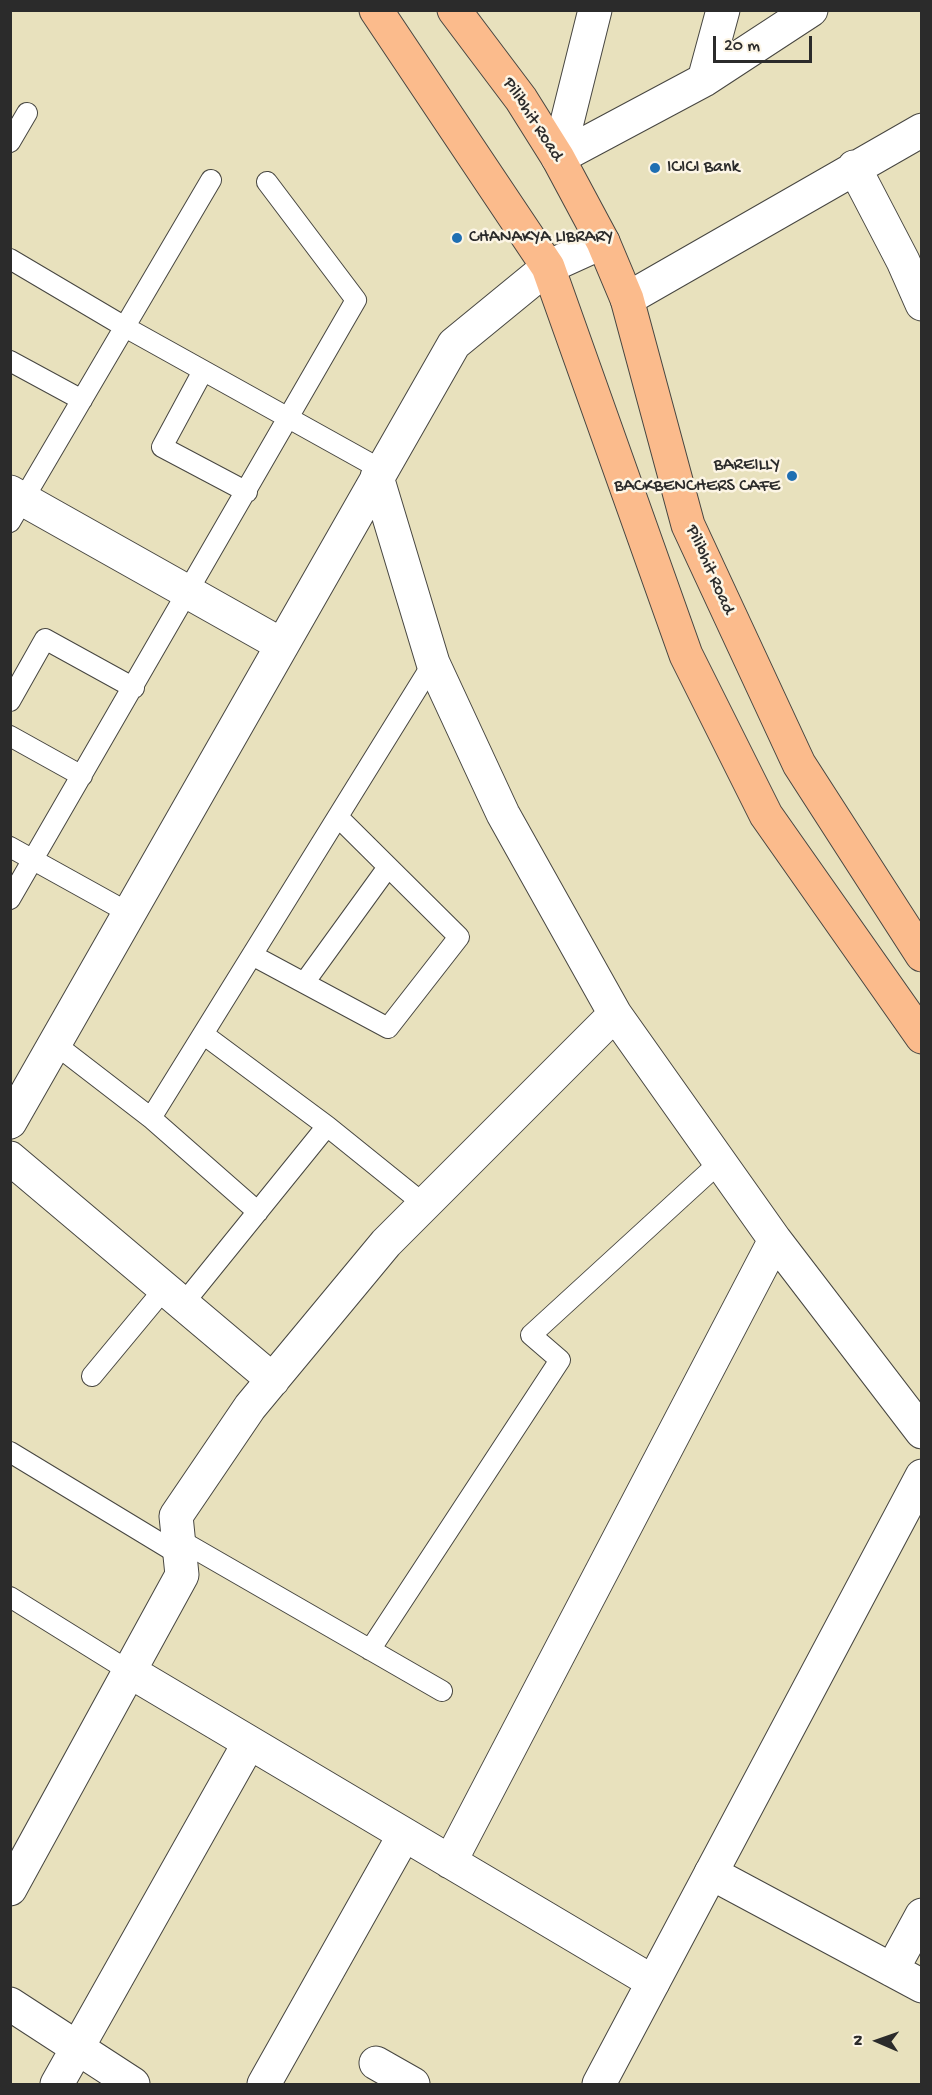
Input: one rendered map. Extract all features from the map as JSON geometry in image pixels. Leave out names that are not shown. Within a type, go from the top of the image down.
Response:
[{"type":"highway","points":[[376,10],[548,267],[686,655],[766,815],[867,956],[921,1037]]},
{"type":"highway","name":"Pilibhit Road","points":[[454,11],[521,99],[558,158],[603,242],[627,300],[688,525],[799,764],[921,955]]},
{"type":"street","points":[[558,158],[595,10]]},
{"type":"street","points":[[704,80],[723,10]]},
{"type":"street","points":[[558,158],[704,80],[812,10]]},
{"type":"street","points":[[627,300],[921,130]]},
{"type":"street","points":[[854,167],[903,261],[921,304]]},
{"type":"street","points":[[10,1122],[454,344],[548,267],[603,242]]},
{"type":"street","points":[[380,474],[434,663],[504,814],[615,1014],[776,1240],[921,1432]]},
{"type":"street","points":[[15,505],[189,593],[282,645]]},
{"type":"street","points":[[10,1889],[182,1575],[176,1516],[250,1407],[387,1243],[615,1014]]},
{"type":"street","points":[[10,1158],[273,1380]]},
{"type":"street","points":[[450,1862],[776,1240]]},
{"type":"street","points":[[599,2085],[921,1476]]},
{"type":"street","points":[[129,1671],[653,1982]]},
{"type":"street","points":[[57,2085],[249,1743]]},
{"type":"street","points":[[264,2085],[404,1835]]},
{"type":"street","points":[[711,1873],[921,1986]]},
{"type":"street","points":[[892,1970],[921,1915]]},
{"type":"street","points":[[10,2004],[133,2085]]},
{"type":"street","points":[[376,2063],[413,2085]]},
{"type":"lane","points":[[10,142],[27,113]]},
{"type":"lane","points":[[15,505],[82,400],[211,180]]},
{"type":"lane","points":[[10,899],[189,593],[356,300],[267,182]]},
{"type":"lane","points":[[10,259],[124,327],[289,418],[380,474]]},
{"type":"lane","points":[[10,361],[82,400]]},
{"type":"lane","points":[[203,370],[162,447],[247,492]]},
{"type":"lane","points":[[10,701],[45,639],[134,688]]},
{"type":"lane","points":[[151,1118],[434,663]]},
{"type":"lane","points":[[10,736],[82,776]]},
{"type":"lane","points":[[252,955],[388,1028],[459,937],[338,817]]},
{"type":"lane","points":[[10,847],[129,913]]},
{"type":"lane","points":[[304,983],[388,867]]},
{"type":"lane","points":[[203,1034],[327,1126],[425,1205]]},
{"type":"lane","points":[[55,1044],[151,1118],[258,1212]]},
{"type":"lane","points":[[92,1376],[258,1212],[327,1126]]},
{"type":"lane","points":[[370,1650],[560,1360],[531,1335],[720,1162]]},
{"type":"lane","points":[[10,1452],[442,1691]]},
{"type":"lane","points":[[10,1597],[129,1671]]},
{"type":"place","name":"ICICI Bank","points":[[655,168]]},
{"type":"place","name":"CHANAKYA LIBRARY","points":[[457,238]]},
{"type":"place","name":"BAREILLY BACKBENCHERS CAFE","points":[[792,476]]}]
